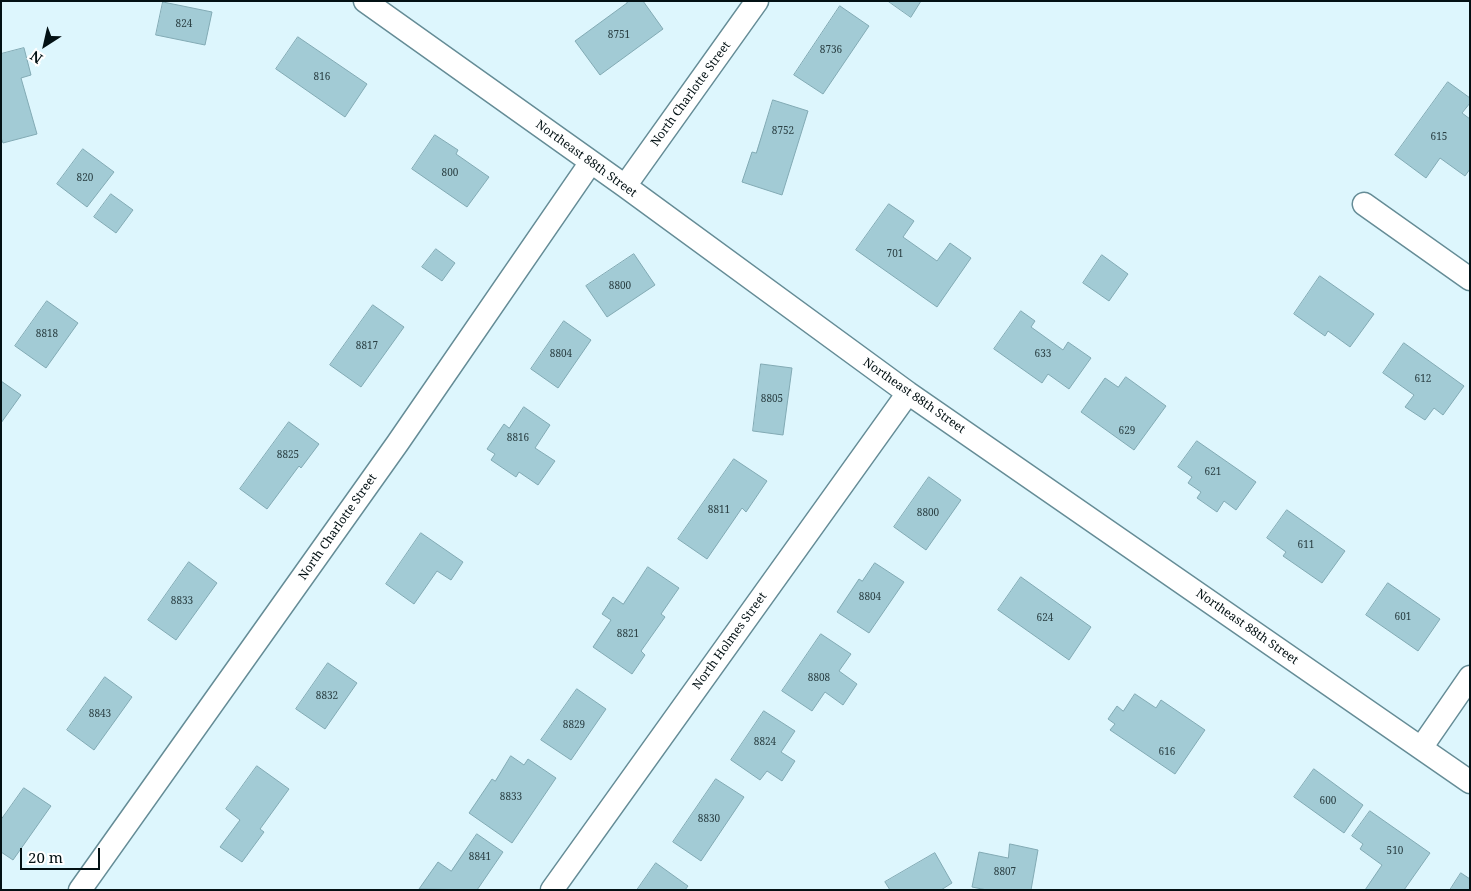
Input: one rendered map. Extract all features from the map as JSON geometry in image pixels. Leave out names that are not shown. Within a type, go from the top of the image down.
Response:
[{"type":"street","name":"Northeast 88th Street","points":[[365,1],[625,186],[908,393],[1470,782]]},
{"type":"street","name":"North Charlotte Street","points":[[625,186],[757,1]]},
{"type":"street","name":"North Charlotte Street","points":[[80,890],[397,444],[591,162]]},
{"type":"street","points":[[1364,204],[1470,279]]},
{"type":"street","name":"North Holmes Street","points":[[552,890],[908,393]]},
{"type":"street","points":[[1422,748],[1470,678]]},
{"type":"building","points":[[626,1],[643,1],[663,29],[600,75],[575,41],[627,3]]},
{"type":"building","points":[[888,1],[921,1],[911,17]]},
{"type":"building","points":[[163,2],[212,12],[205,45],[156,35]]},
{"type":"building","points":[[840,6],[869,26],[823,94],[794,75]]},
{"type":"building","points":[[298,37],[367,84],[345,117],[276,69]]},
{"type":"building","points":[[24,48],[31,75],[21,78],[37,134],[3,143],[1,138],[1,54]]},
{"type":"building","points":[[1448,82],[1470,98],[1470,103],[1462,113],[1470,119],[1470,169],[1465,176],[1440,158],[1426,178],[1395,155]]},
{"type":"building","points":[[773,100],[808,111],[782,195],[742,182],[752,152],[756,153]]},
{"type":"building","points":[[435,135],[458,150],[456,154],[489,177],[467,207],[412,169]]},
{"type":"building","points":[[83,149],[114,172],[87,207],[57,184]]},
{"type":"building","points":[[111,194],[133,210],[116,233],[94,217]]},
{"type":"building","points":[[889,204],[914,221],[903,237],[937,261],[950,243],[971,258],[937,307],[856,250]]},
{"type":"building","points":[[436,249],[455,263],[442,281],[422,267]]},
{"type":"building","points":[[634,254],[655,285],[607,317],[586,286]]},
{"type":"building","points":[[1102,255],[1128,274],[1109,301],[1083,283]]},
{"type":"building","points":[[1320,276],[1374,314],[1350,347],[1328,331],[1325,336],[1294,314]]},
{"type":"building","points":[[47,301],[78,323],[46,368],[15,346]]},
{"type":"building","points":[[373,305],[404,327],[361,387],[330,365]]},
{"type":"building","points":[[1021,311],[1035,321],[1031,327],[1063,350],[1068,342],[1091,358],[1069,389],[1048,374],[1042,383],[994,349]]},
{"type":"building","points":[[564,321],[591,340],[558,388],[531,369]]},
{"type":"building","points":[[1404,343],[1464,386],[1443,415],[1434,408],[1425,420],[1405,407],[1414,395],[1383,373]]},
{"type":"building","points":[[761,364],[792,368],[783,435],[753,431]]},
{"type":"building","points":[[1126,377],[1166,406],[1134,450],[1081,412],[1105,378],[1118,387]]},
{"type":"building","points":[[1,381],[21,395],[1,423]]},
{"type":"building","points":[[524,407],[550,425],[535,448],[555,461],[538,485],[519,472],[516,477],[491,460],[495,454],[487,449],[504,424],[509,428]]},
{"type":"building","points":[[289,422],[319,444],[301,468],[299,466],[267,509],[240,489]]},
{"type":"building","points":[[1197,441],[1256,482],[1236,510],[1224,501],[1217,512],[1197,498],[1201,492],[1188,483],[1192,477],[1178,467]]},
{"type":"building","points":[[734,459],[767,481],[746,512],[742,508],[707,559],[678,539]]},
{"type":"building","points":[[929,477],[961,500],[926,550],[894,527]]},
{"type":"building","points":[[1287,510],[1345,551],[1322,583],[1283,556],[1286,552],[1267,538]]},
{"type":"building","points":[[421,533],[463,562],[451,580],[437,571],[414,604],[386,584]]},
{"type":"building","points":[[189,562],[217,583],[176,640],[148,620]]},
{"type":"building","points":[[875,563],[904,582],[869,633],[837,612],[859,579],[862,581]]},
{"type":"building","points":[[648,567],[679,588],[661,614],[665,617],[641,651],[645,655],[632,674],[593,647],[611,620],[602,614],[613,597],[623,604]]},
{"type":"building","points":[[1021,577],[1091,627],[1069,660],[998,610]]},
{"type":"building","points":[[1388,583],[1440,619],[1418,651],[1366,615]]},
{"type":"building","points":[[821,634],[851,654],[839,671],[857,684],[843,705],[825,692],[812,711],[782,691]]},
{"type":"building","points":[[328,663],[357,683],[325,729],[296,709]]},
{"type":"building","points":[[105,677],[132,697],[94,750],[67,730]]},
{"type":"building","points":[[577,689],[606,709],[571,760],[541,740]]},
{"type":"building","points":[[1135,694],[1156,708],[1161,700],[1205,730],[1175,774],[1110,730],[1115,724],[1108,719],[1117,706],[1123,711]]},
{"type":"building","points":[[764,711],[795,731],[781,752],[795,761],[782,781],[767,771],[760,780],[731,760]]},
{"type":"building","points":[[511,756],[524,765],[528,759],[556,778],[512,843],[469,813],[492,779],[495,781]]},
{"type":"building","points":[[257,766],[289,789],[260,829],[264,832],[242,862],[220,847],[240,820],[226,809]]},
{"type":"building","points":[[1314,769],[1363,805],[1344,833],[1294,797]]},
{"type":"building","points":[[716,779],[744,797],[701,861],[673,842]]},
{"type":"building","points":[[24,788],[51,806],[13,860],[1,852],[1,820]]},
{"type":"building","points":[[1370,811],[1430,853],[1404,890],[1365,890],[1382,865],[1360,849],[1363,844],[1352,836]]},
{"type":"building","points":[[477,834],[503,852],[477,890],[419,889],[438,862],[451,871]]},
{"type":"building","points":[[1010,844],[1038,850],[1031,890],[987,890],[972,887],[979,852],[1008,858]]},
{"type":"building","points":[[935,853],[952,883],[941,890],[890,890],[885,882]]},
{"type":"building","points":[[656,863],[688,886],[685,890],[637,890]]},
{"type":"building","points":[[1461,873],[1470,879],[1470,890],[1450,890]]}]
